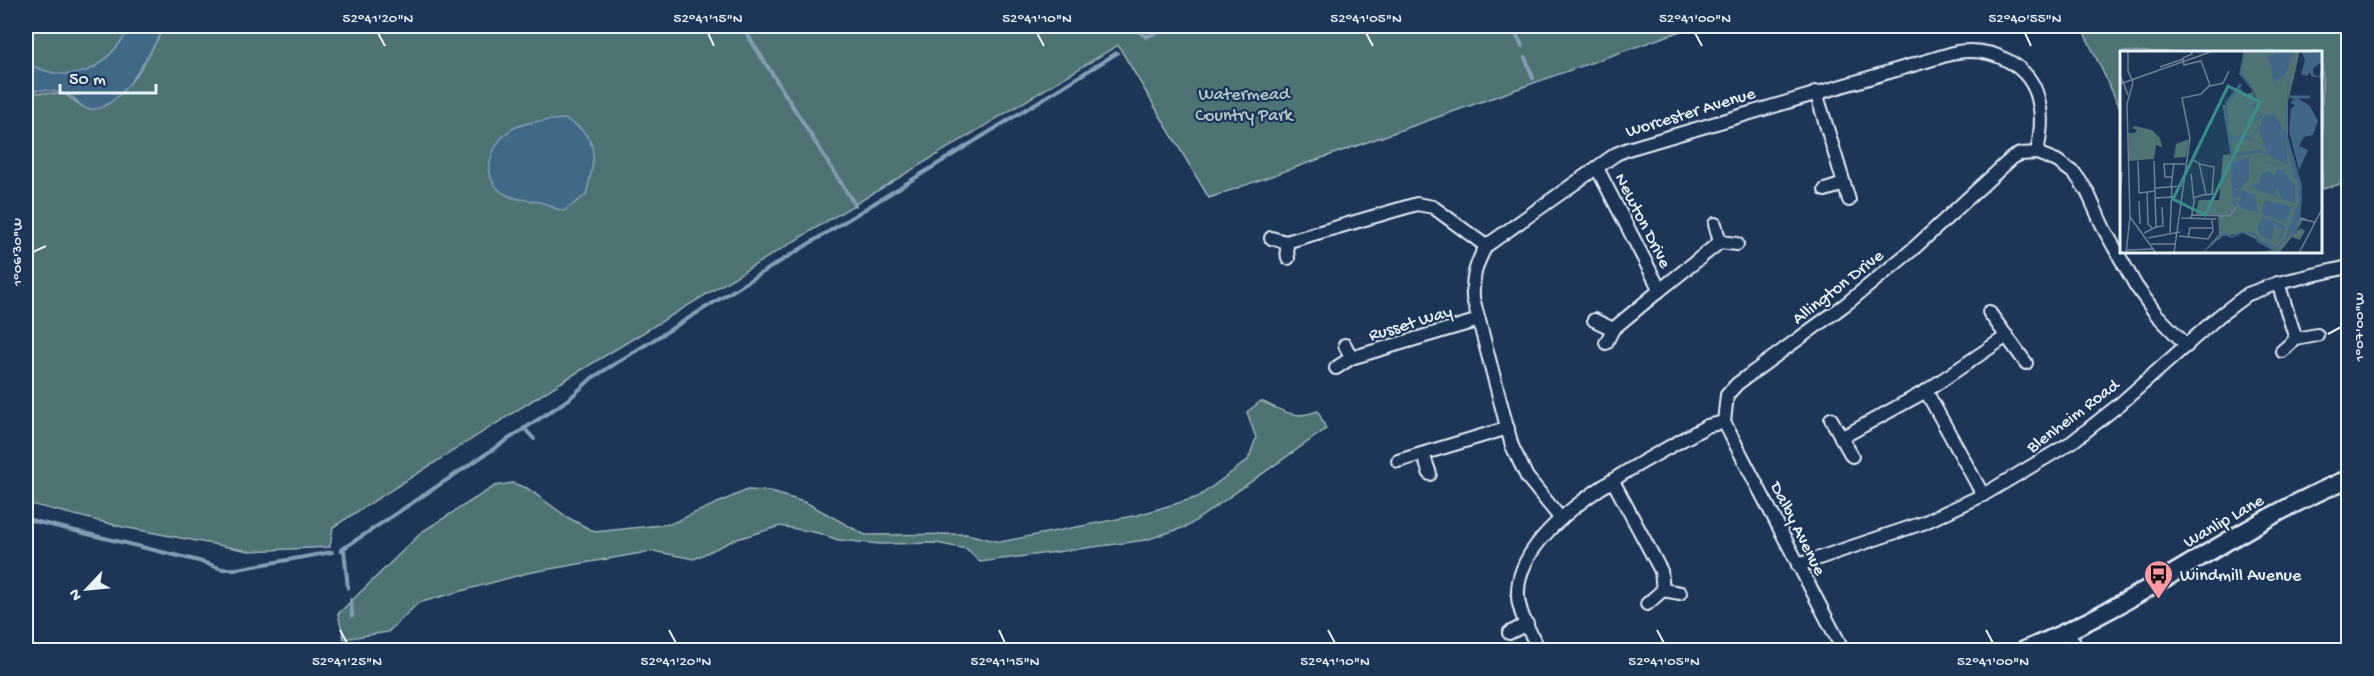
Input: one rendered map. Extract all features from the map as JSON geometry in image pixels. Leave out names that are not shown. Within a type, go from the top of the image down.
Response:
[{"type":"street","name":"Worcester Avenue","points":[[1486,246],[1616,154],[1641,144],[1957,52],[1990,52],[2005,57],[2031,84],[2039,101],[2041,123],[2037,153]]},
{"type":"street","points":[[1816,92],[1849,200]]},
{"type":"street","points":[[2037,153],[2057,161],[2076,174],[2087,190],[2117,255],[2136,286],[2156,314],[2187,346]]},
{"type":"street","name":"Allington Drive","points":[[1724,422],[1727,394],[1737,384],[1854,298],[1912,250],[2012,158],[2020,154],[2037,153]]},
{"type":"street","name":"Newton Drive","points":[[1597,168],[1660,290]]},
{"type":"street","points":[[1825,189],[1844,184]]},
{"type":"street","points":[[1271,238],[1286,242],[1417,204],[1433,207],[1486,246],[1476,263],[1473,279],[1479,320],[1512,446],[1527,477],[1561,519]]},
{"type":"street","points":[[1715,224],[1720,242],[1737,244]]},
{"type":"street","points":[[1286,242],[1288,258]]},
{"type":"street","name":"Newton Drive","points":[[1606,343],[1613,329],[1720,242]]},
{"type":"street","name":"Blenheim Road","points":[[1798,565],[1923,523],[1983,495],[2072,442],[2120,404],[2248,294],[2278,283],[2349,267]]},
{"type":"street","points":[[2278,283],[2296,339]]},
{"type":"street","points":[[1989,312],[2026,363]]},
{"type":"street","name":"Russet Way","points":[[1336,368],[1351,358],[1479,320]]},
{"type":"street","points":[[1594,320],[1613,329]]},
{"type":"street","points":[[2282,351],[2296,339],[2317,335]]},
{"type":"street","points":[[1841,438],[1926,391],[2007,336]]},
{"type":"street","name":"Russet Way","points":[[1345,345],[1351,358]]},
{"type":"street","points":[[1926,391],[1983,495]]},
{"type":"street","points":[[1830,419],[1852,456]]},
{"type":"street","points":[[1539,651],[1518,595],[1520,574],[1525,560],[1561,519],[1613,482],[1707,426],[1724,422]]},
{"type":"street","name":"Dalby Avenue","points":[[1724,422],[1843,651]]},
{"type":"street","points":[[1398,461],[1508,428]]},
{"type":"street","points":[[1423,454],[1430,474]]},
{"type":"street","name":"Wanlip Lane","points":[[2024,651],[2068,633],[2293,502],[2349,478]]},
{"type":"street","points":[[1613,482],[1661,571],[1664,590]]},
{"type":"street","points":[[1664,590],[1680,593]]},
{"type":"street","points":[[1647,604],[1664,590]]},
{"type":"street","points":[[1509,633],[1527,624]]},
{"type":"street","points":[[2068,633],[2078,651]]},
{"type":"green space","points":[[26,26],[135,26],[107,72],[90,79],[26,73]]},
{"type":"green space","name":"Watermead Country Park","points":[[164,26],[1695,26],[1209,198],[1118,45],[560,383],[333,527],[330,547],[249,551],[123,527],[26,503],[26,92],[65,94],[83,107],[97,106],[110,101],[122,91],[143,66]]},
{"type":"green space","points":[[2081,26],[2348,26],[2348,182],[2323,189],[2323,51],[2120,51],[2120,108]]},
{"type":"green space","points":[[1261,401],[1282,411],[1295,414],[1310,414],[1318,411],[1326,429],[1188,526],[1146,540],[980,562],[967,549],[936,543],[880,544],[838,540],[818,533],[780,526],[734,540],[694,559],[653,551],[527,573],[418,603],[388,632],[344,639],[338,614],[423,531],[495,486],[512,483],[527,488],[567,517],[595,532],[670,524],[747,490],[768,491],[807,503],[865,535],[967,534],[1000,542],[1138,515],[1198,497],[1248,460],[1256,438],[1247,412]]},
{"type":"water","points":[[131,26],[164,26],[143,65],[121,93],[109,103],[97,109],[85,108],[71,96],[61,92],[43,90],[26,92],[26,63],[60,74],[74,74],[88,70],[100,64],[111,54]]},
{"type":"water","points":[[564,119],[585,133],[593,151],[586,195],[564,211],[543,203],[508,196],[495,186],[491,177],[491,159],[494,149],[506,134],[526,124]]},
{"type":"waterway","points":[[742,26],[855,205]]},
{"type":"waterway","points":[[1132,26],[1146,37],[1169,26]]},
{"type":"waterway","points":[[1512,26],[1522,46]]},
{"type":"waterway","points":[[341,550],[569,399],[592,378],[1117,53]]},
{"type":"waterway","points":[[1525,57],[1533,78]]},
{"type":"waterway","points":[[524,428],[534,439]]},
{"type":"waterway","points":[[26,519],[199,561],[222,569],[237,569],[332,552]]},
{"type":"waterway","points":[[344,550],[348,588]]},
{"type":"waterway","points":[[351,600],[352,616]]},
{"type":"place","name":"Windmill Avenue","points":[[2159,600]]}]
